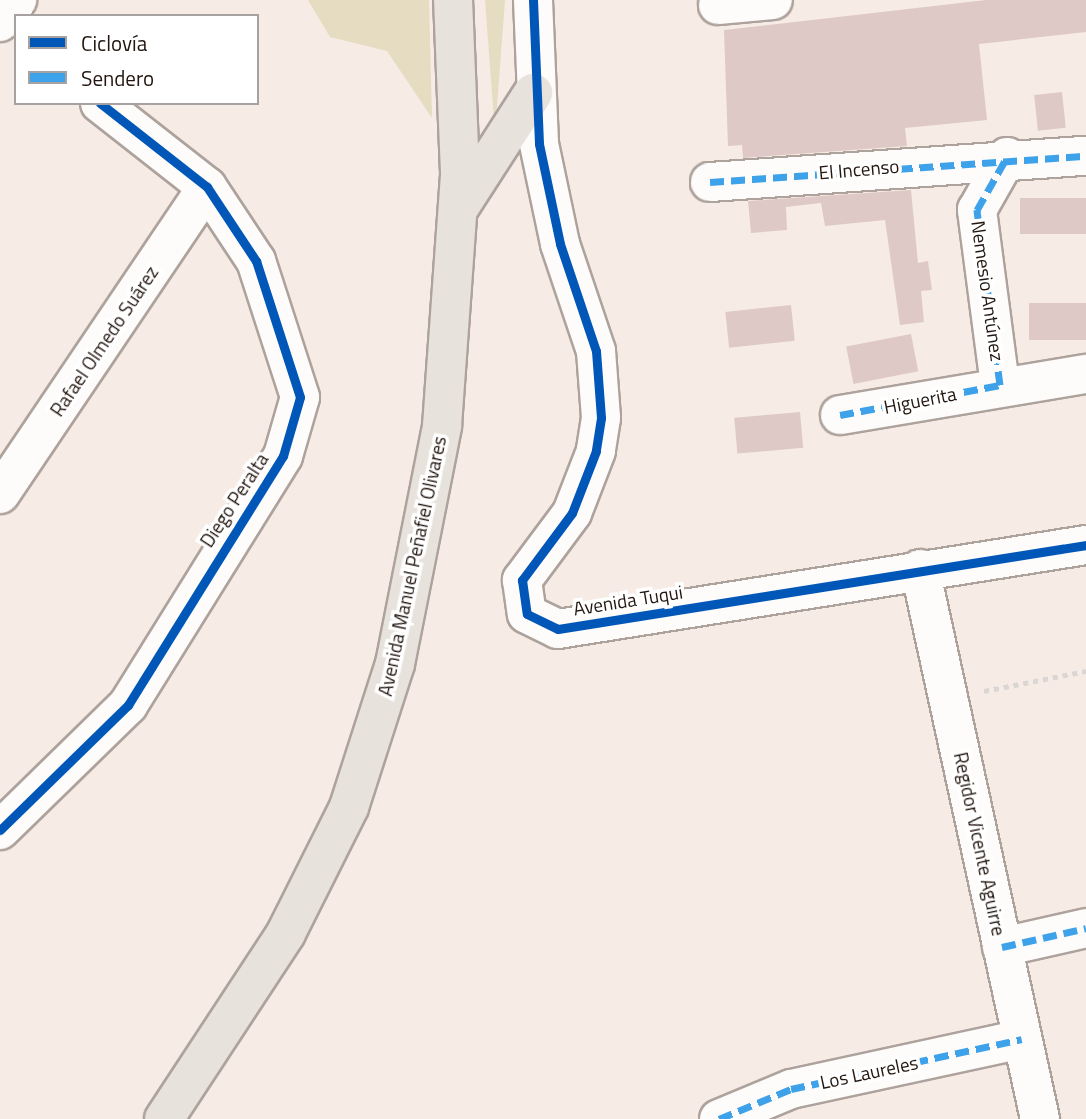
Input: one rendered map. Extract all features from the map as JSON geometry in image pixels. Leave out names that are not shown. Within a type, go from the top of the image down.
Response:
[{"type":"main road","name":"Avenida Manuel Peñafiel Olivares","points":[[164,1119],[286,933],[354,794],[395,664],[442,426],[458,209],[453,0]]},
{"type":"main road","points":[[458,209],[533,93]]},
{"type":"street","points":[[14,35],[0,23],[17,0]]},
{"type":"street","name":"Avenida Tuqui","points":[[533,0],[533,93],[551,206],[596,351],[601,418],[596,451],[572,513],[522,580],[527,614],[558,629],[920,569],[1086,545]]},
{"type":"street","points":[[718,5],[773,0]]},
{"type":"street","name":"Diego Peralta","points":[[3,820],[128,705],[283,456],[300,397],[256,261],[207,187],[103,105]]},
{"type":"street","points":[[1007,157],[1086,156]]},
{"type":"street","name":"El Incenso","points":[[710,182],[1007,157]]},
{"type":"street","name":"Nemesio Antúnez","points":[[1000,386],[977,210],[1007,157]]},
{"type":"street","name":"Rafael Olmedo Suárez","points":[[0,494],[207,187]]},
{"type":"street","name":"Higuerita","points":[[840,415],[1000,386],[1086,374]]},
{"type":"street","name":"Regidor Vicente Aguirre","points":[[920,569],[1040,1119]]},
{"type":"street","points":[[1002,947],[1086,928]]},
{"type":"street","name":"Los Laureles","points":[[719,1119],[791,1089],[1022,1039]]},
{"type":"path","points":[[948,698],[1086,671]]},
{"type":"shaded area","points":[[308,0],[429,0],[432,118],[387,51],[330,37]]},
{"type":"shaded area","points":[[485,0],[505,0],[495,133]]},
{"type":"building","points":[[986,0],[1086,0],[1086,32],[979,44],[987,120],[905,128],[907,146],[743,158],[742,145],[728,146],[724,30]]},
{"type":"building","points":[[1062,92],[1066,128],[1038,131],[1034,95]]},
{"type":"building","points":[[911,190],[918,263],[928,261],[932,290],[921,291],[924,322],[900,325],[885,220],[825,226],[821,203],[786,207],[787,230],[751,233],[748,201]]},
{"type":"building","points":[[1020,198],[1086,198],[1086,234],[1020,234]]},
{"type":"building","points":[[1029,303],[1086,303],[1086,340],[1029,340]]},
{"type":"building","points":[[791,305],[795,341],[729,348],[725,312]]},
{"type":"building","points":[[911,334],[918,371],[853,384],[846,347]]},
{"type":"building","points":[[800,412],[803,448],[737,454],[734,418]]},
{"type":"marked path","points":[[710,182],[1086,156]]},
{"type":"marked path","points":[[840,415],[1000,385],[977,210],[1007,157]]},
{"type":"marked path","points":[[1002,947],[1086,928]]},
{"type":"marked path","points":[[719,1119],[791,1089],[1022,1039]]},
{"type":"cycle path","points":[[533,0],[539,144],[560,244],[596,351],[601,418],[596,451],[572,513],[522,580],[527,614],[558,629],[1086,545]]},
{"type":"cycle path","points":[[0,830],[128,705],[283,456],[300,397],[256,261],[207,187],[103,105]]}]
